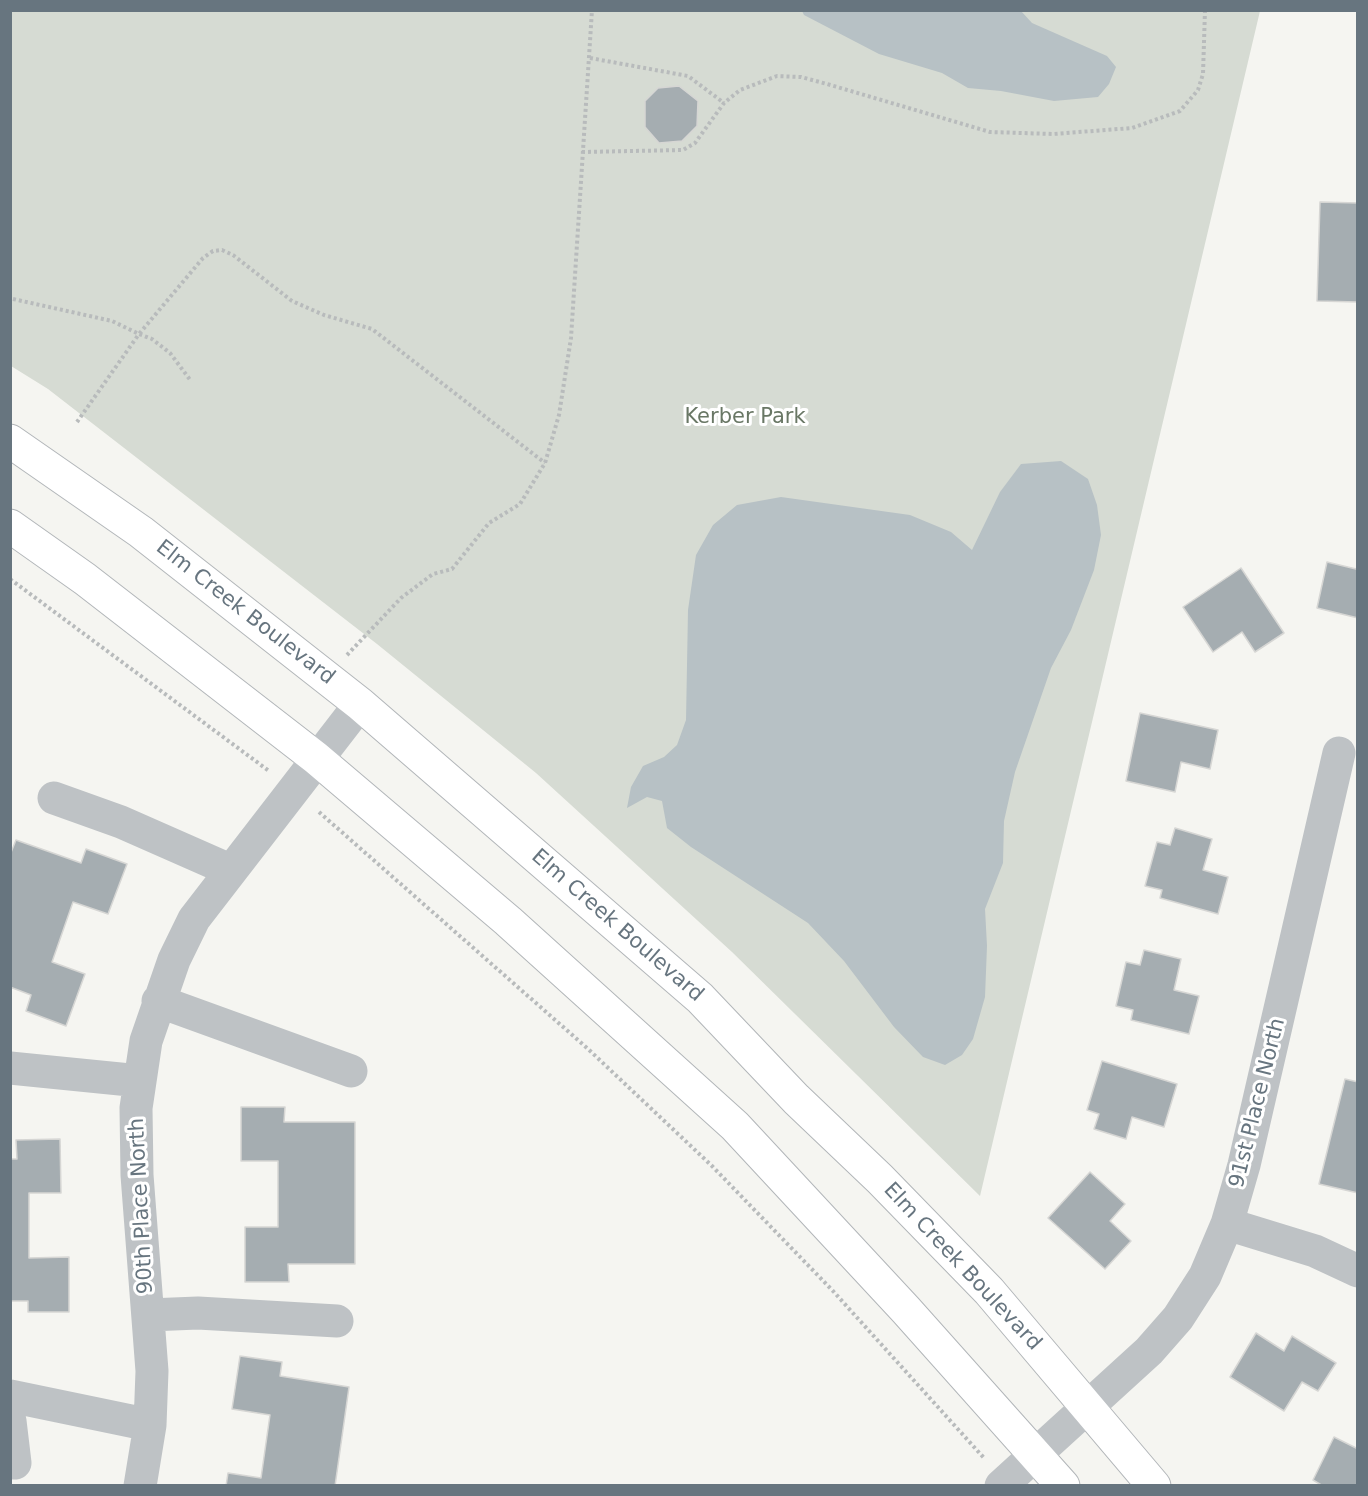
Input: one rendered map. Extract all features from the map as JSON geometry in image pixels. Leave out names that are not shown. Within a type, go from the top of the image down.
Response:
[{"type":"main road","name":"Elm Creek Boulevard","points":[[10,441],[141,532],[360,704],[700,998],[796,1099],[880,1179],[989,1291],[1154,1485]]},
{"type":"main road","points":[[10,526],[85,579],[316,758],[508,921],[735,1126],[906,1310],[1063,1485]]},
{"type":"street","name":"90th Place North","points":[[140,1485],[150,1425],[152,1371],[137,1175],[136,1108],[146,1041],[158,1001],[194,919],[316,758],[360,704]]},
{"type":"street","name":"91st Place North","points":[[1002,1483],[1149,1351],[1178,1318],[1204,1276],[1227,1224],[1244,1165],[1340,753]]},
{"type":"street","points":[[54,798],[121,822],[230,870]]},
{"type":"street","points":[[158,1001],[351,1071]]},
{"type":"street","points":[[10,1068],[140,1082]]},
{"type":"street","points":[[1227,1224],[1315,1251],[1358,1271]]},
{"type":"street","points":[[149,1315],[198,1313],[337,1322]]},
{"type":"street","points":[[10,1396],[150,1425]]},
{"type":"street","points":[[10,1421],[15,1463]]},
{"type":"path","points":[[344,658],[401,598],[433,574],[452,568],[489,523],[520,504],[545,463],[559,416],[571,338],[592,10]]},
{"type":"path","points":[[582,152],[683,150],[695,143],[724,103],[740,90],[758,81],[777,76],[801,77],[990,132],[1053,134],[1132,128],[1180,111],[1198,90],[1203,74],[1205,10]]},
{"type":"path","points":[[590,57],[688,76],[724,103]]},
{"type":"path","points":[[77,422],[140,334],[203,258],[213,251],[222,250],[232,255],[292,302],[324,315],[372,329],[545,463]]},
{"type":"path","points":[[13,299],[112,321],[152,339],[170,353],[191,381]]},
{"type":"path","points":[[10,579],[293,789],[587,1047],[712,1166],[833,1291],[1002,1483]]},
{"type":"green space","name":"Kerber Park","points":[[10,11],[1260,11],[980,1196],[732,952],[536,773],[377,644],[48,389],[11,366]]},
{"type":"shaded area","points":[[802,11],[1021,11],[1032,23],[1107,56],[1116,67],[1109,84],[1098,97],[1054,101],[1001,91],[968,88],[942,73],[879,54],[804,15]]},
{"type":"shaded area","points":[[1061,461],[1088,479],[1097,505],[1101,535],[1094,570],[1071,630],[1051,668],[1015,772],[1004,821],[1003,863],[985,909],[987,946],[985,997],[973,1039],[962,1055],[945,1065],[923,1057],[894,1027],[844,961],[808,923],[691,847],[667,828],[662,801],[647,797],[627,808],[631,787],[643,766],[664,757],[677,745],[686,720],[688,610],[696,555],[713,525],[737,505],[781,497],[910,515],[951,532],[972,550],[1000,492],[1021,464]]},
{"type":"building","points":[[679,86],[698,101],[697,126],[682,141],[659,143],[645,127],[645,101],[658,88]]},
{"type":"building","points":[[1320,202],[1358,203],[1358,302],[1317,301]]},
{"type":"building","points":[[1327,562],[1356,569],[1358,565],[1358,618],[1317,608]]},
{"type":"building","points":[[1241,568],[1284,633],[1255,652],[1242,632],[1213,652],[1183,607]]},
{"type":"building","points":[[1140,713],[1218,730],[1210,769],[1181,762],[1175,792],[1126,781]]},
{"type":"building","points":[[1175,828],[1212,839],[1203,870],[1228,877],[1218,914],[1160,898],[1162,890],[1145,886],[1157,842],[1170,845]]},
{"type":"building","points":[[16,840],[81,863],[86,849],[127,864],[108,914],[73,902],[52,962],[85,974],[66,1026],[26,1011],[31,995],[10,987],[10,855]]},
{"type":"building","points":[[1144,950],[1181,959],[1174,990],[1199,996],[1189,1034],[1131,1020],[1133,1010],[1116,1006],[1126,962],[1140,965]]},
{"type":"building","points":[[1102,1061],[1177,1084],[1164,1127],[1132,1117],[1126,1139],[1094,1129],[1099,1114],[1087,1110]]},
{"type":"building","points":[[1345,1079],[1358,1082],[1358,1193],[1319,1184]]},
{"type":"building","points":[[241,1107],[285,1107],[284,1122],[355,1122],[355,1264],[288,1264],[289,1282],[245,1282],[245,1227],[278,1227],[278,1161],[241,1161]]},
{"type":"building","points":[[60,1139],[61,1193],[29,1193],[29,1258],[69,1257],[69,1312],[28,1312],[28,1301],[10,1301],[10,1159],[17,1159],[16,1140]]},
{"type":"building","points":[[1090,1172],[1125,1204],[1110,1221],[1131,1241],[1105,1269],[1048,1218]]},
{"type":"building","points":[[1256,1333],[1284,1351],[1292,1336],[1336,1363],[1318,1391],[1302,1382],[1284,1411],[1230,1377]]},
{"type":"building","points":[[240,1356],[282,1362],[280,1376],[349,1387],[335,1486],[226,1486],[228,1473],[261,1478],[270,1415],[232,1409]]},
{"type":"building","points":[[1334,1437],[1358,1449],[1358,1486],[1323,1486],[1313,1480]]}]
